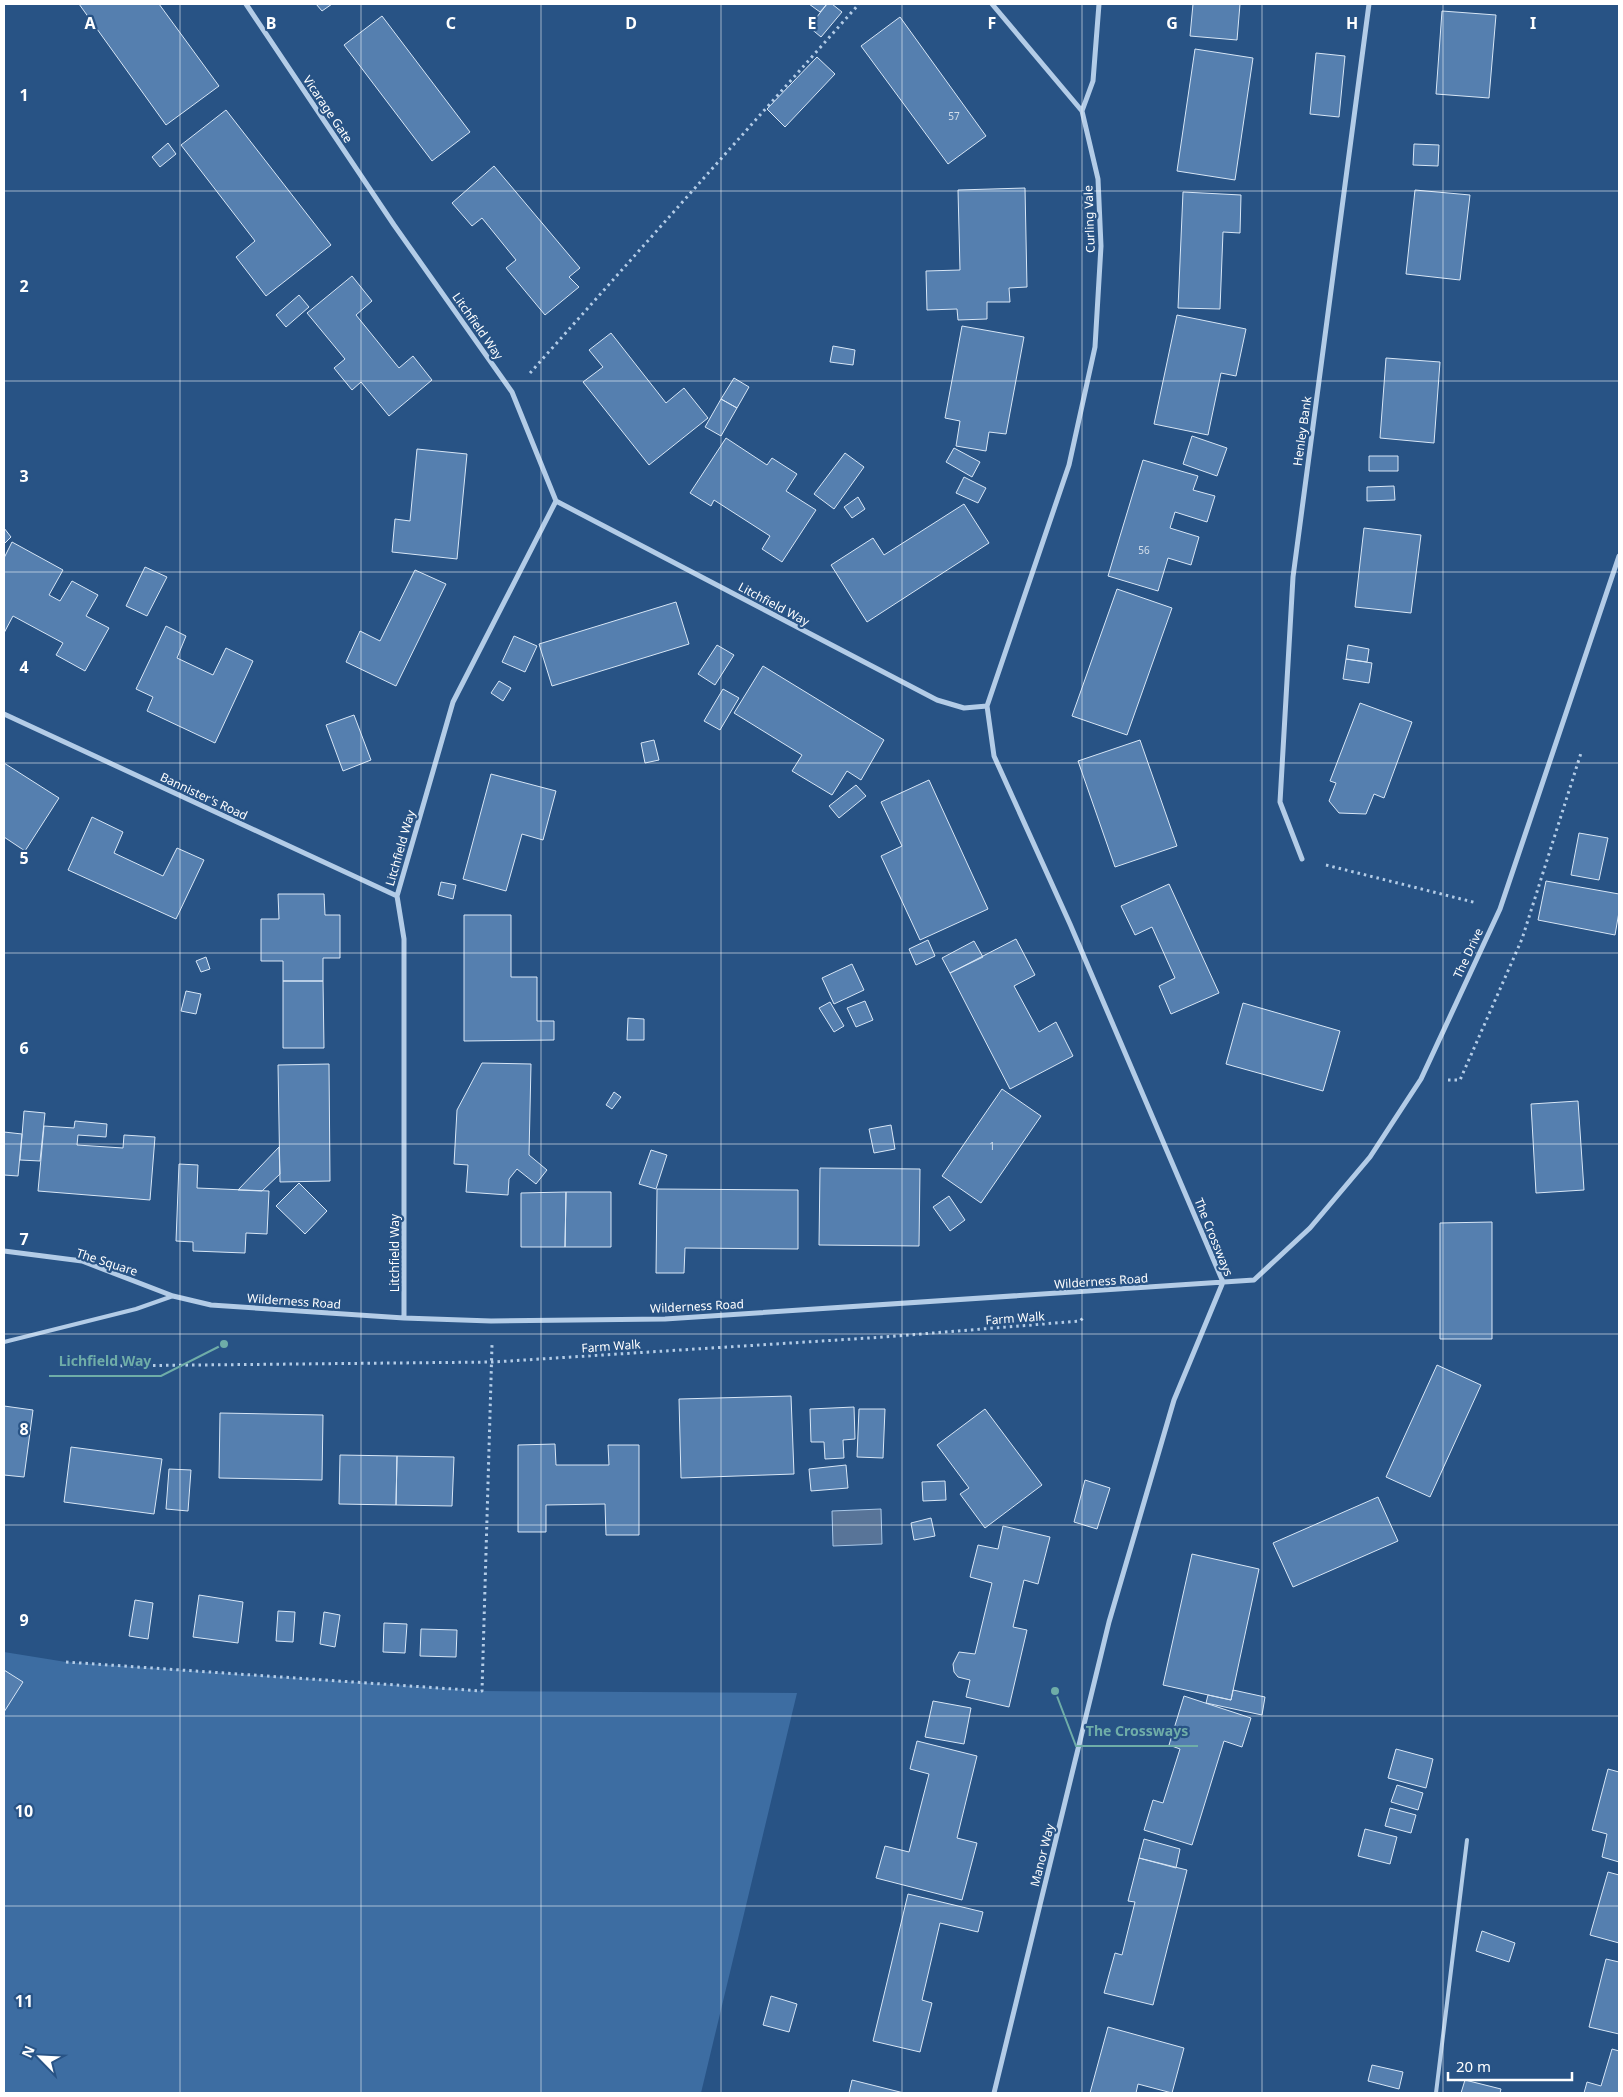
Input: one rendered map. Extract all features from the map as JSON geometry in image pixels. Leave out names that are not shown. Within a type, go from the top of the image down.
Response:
[{"type":"street","name":"Vicarage Gate","points":[[246,4],[394,225]]},
{"type":"street","name":"Curling Vale","points":[[987,706],[1069,465],[1094,346],[1101,246],[1098,179],[1082,111],[992,4]]},
{"type":"street","points":[[1082,111],[1093,81],[1099,4]]},
{"type":"street","name":"Henley Bank","points":[[1302,859],[1280,802],[1293,576],[1369,4]]},
{"type":"street","name":"Litchfield Way","points":[[394,225],[512,392],[556,501],[936,700],[964,708],[987,706]]},
{"type":"street","name":"Litchfield Way","points":[[404,1318],[404,939],[396,896],[453,702],[556,501]]},
{"type":"street","name":"The Drive","points":[[1223,1282],[1254,1280],[1310,1228],[1370,1157],[1421,1079],[1500,909],[1619,556]]},
{"type":"street","name":"The Crossways","points":[[987,706],[994,756],[1070,924],[1223,1282],[1174,1400],[1109,1622]]},
{"type":"street","name":"Bannister's Road","points":[[4,714],[396,896]]},
{"type":"street","name":"The Square","points":[[4,1251],[82,1261],[173,1296]]},
{"type":"street","name":"Wilderness Road","points":[[173,1296],[212,1305],[404,1318],[491,1321],[665,1319],[1223,1282]]},
{"type":"street","name":"Manor Way","points":[[994,2093],[1109,1622]]},
{"type":"lane","points":[[4,1342],[136,1309],[173,1296]]},
{"type":"lane","points":[[1436,2093],[1467,1840]]},
{"type":"path","points":[[512,392],[860,4]]},
{"type":"path","points":[[1302,859],[1500,909]]},
{"type":"path","name":"Farm Walk","points":[[102,1366],[493,1362],[884,1337],[1080,1321],[1107,1290]]},
{"type":"path","points":[[66,1662],[482,1691],[493,1362],[491,1321]]},
{"type":"shaded area","points":[[881,1509],[882,1544],[833,1546],[832,1511]]},
{"type":"shaded area","points":[[4,1652],[66,1662],[482,1691],[797,1693],[701,2093],[4,2093]]},
{"type":"building","points":[[79,4],[159,4],[219,86],[166,125]]},
{"type":"building","points":[[316,4],[332,4],[322,11]]},
{"type":"building","points":[[809,4],[827,4],[820,12]]},
{"type":"building","points":[[827,4],[832,4],[842,12],[821,37],[809,27]]},
{"type":"building","points":[[1193,4],[1240,4],[1237,40],[1190,36]]},
{"type":"building","points":[[1442,11],[1496,15],[1489,98],[1436,94]]},
{"type":"building","points":[[382,16],[470,132],[432,161],[344,45]]},
{"type":"building","points":[[900,17],[986,136],[948,164],[861,46]]},
{"type":"building","points":[[1195,49],[1253,58],[1235,180],[1177,171]]},
{"type":"building","points":[[1316,53],[1345,56],[1339,117],[1310,114]]},
{"type":"building","points":[[817,57],[835,74],[785,127],[767,109]]},
{"type":"building","points":[[226,110],[331,245],[266,296],[236,257],[255,241],[181,145]]},
{"type":"building","points":[[168,143],[176,154],[160,167],[152,157]]},
{"type":"building","points":[[1414,144],[1439,145],[1438,166],[1413,165]]},
{"type":"building","points":[[494,166],[580,268],[569,277],[579,287],[545,315],[506,268],[516,260],[482,218],[472,226],[452,203]]},
{"type":"building","points":[[1025,188],[1027,287],[1009,288],[1010,302],[987,302],[987,319],[958,320],[957,309],[927,310],[926,271],[960,270],[958,190]]},
{"type":"building","points":[[1415,190],[1470,195],[1460,280],[1406,274]]},
{"type":"building","points":[[1183,192],[1241,195],[1240,233],[1223,232],[1220,309],[1178,308]]},
{"type":"building","points":[[352,276],[372,301],[356,315],[399,368],[413,356],[432,380],[389,416],[361,382],[352,390],[334,368],[345,359],[307,313]]},
{"type":"building","points":[[299,295],[309,307],[286,327],[276,315]]},
{"type":"building","points":[[1177,315],[1246,329],[1236,376],[1221,373],[1208,435],[1154,424]]},
{"type":"building","points":[[962,326],[1024,337],[1006,434],[989,432],[986,451],[956,446],[960,421],[945,418]]},
{"type":"building","points":[[611,333],[666,403],[684,388],[708,418],[649,465],[583,382],[603,367],[589,350]]},
{"type":"building","points":[[833,346],[855,350],[853,365],[830,362]]},
{"type":"building","points":[[1386,358],[1440,362],[1434,443],[1380,438]]},
{"type":"building","points":[[734,378],[749,387],[737,408],[721,399]]},
{"type":"building","points":[[721,399],[737,408],[721,436],[705,427]]},
{"type":"building","points":[[1192,436],[1227,448],[1217,476],[1183,464]]},
{"type":"building","points":[[726,438],[767,465],[772,458],[797,474],[786,491],[816,510],[782,562],[762,549],[770,536],[714,500],[711,506],[690,493]]},
{"type":"building","points":[[954,448],[980,462],[972,477],[946,462]]},
{"type":"building","points":[[417,449],[467,454],[457,559],[392,552],[395,519],[410,521]]},
{"type":"building","points":[[845,453],[864,467],[834,509],[814,494]]},
{"type":"building","points":[[1369,456],[1398,456],[1398,471],[1369,471]]},
{"type":"building","points":[[1143,460],[1198,476],[1193,490],[1215,496],[1207,522],[1175,512],[1170,528],[1199,537],[1191,565],[1168,558],[1158,591],[1108,576]]},
{"type":"building","points":[[964,477],[986,488],[978,503],[956,493]]},
{"type":"building","points":[[1394,486],[1395,500],[1367,501],[1367,487]]},
{"type":"building","points":[[858,497],[865,509],[852,518],[844,507]]},
{"type":"building","points":[[964,504],[989,543],[867,622],[831,565],[873,538],[884,555]]},
{"type":"building","points":[[4,528],[11,537],[4,544]]},
{"type":"building","points":[[1364,528],[1421,535],[1411,613],[1355,607]]},
{"type":"building","points":[[12,542],[63,570],[49,595],[60,601],[72,581],[98,595],[86,616],[109,628],[85,671],[56,655],[63,643],[13,616],[4,633],[4,558]]},
{"type":"building","points":[[145,567],[167,577],[147,616],[126,606]]},
{"type":"building","points":[[415,570],[446,584],[396,686],[346,662],[360,631],[380,641]]},
{"type":"building","points":[[1117,589],[1172,608],[1127,735],[1072,716]]},
{"type":"building","points":[[676,602],[689,644],[552,686],[539,644]]},
{"type":"building","points":[[166,626],[186,636],[177,658],[213,675],[226,648],[253,661],[215,743],[147,711],[153,697],[136,689]]},
{"type":"building","points":[[514,636],[537,646],[525,672],[502,662]]},
{"type":"building","points":[[717,645],[734,655],[715,685],[698,674]]},
{"type":"building","points":[[1348,645],[1369,649],[1367,662],[1346,659]]},
{"type":"building","points":[[1346,659],[1372,663],[1369,683],[1343,679]]},
{"type":"building","points":[[763,666],[884,740],[861,780],[847,771],[832,795],[792,771],[802,755],[734,713]]},
{"type":"building","points":[[499,681],[511,688],[503,701],[491,693]]},
{"type":"building","points":[[723,689],[739,698],[720,730],[704,721]]},
{"type":"building","points":[[1360,703],[1412,722],[1384,798],[1374,794],[1366,814],[1339,813],[1329,801],[1336,783],[1330,781]]},
{"type":"building","points":[[354,715],[371,760],[343,771],[326,725]]},
{"type":"building","points":[[654,740],[659,760],[645,763],[641,743]]},
{"type":"building","points":[[1140,740],[1177,846],[1115,867],[1078,761]]},
{"type":"building","points":[[4,763],[59,798],[25,851],[4,837]]},
{"type":"building","points":[[491,774],[556,791],[543,840],[522,834],[506,891],[463,879]]},
{"type":"building","points":[[929,780],[988,909],[920,940],[881,856],[902,846],[881,802]]},
{"type":"building","points":[[856,785],[866,796],[839,818],[829,806]]},
{"type":"building","points":[[92,817],[123,832],[114,853],[163,876],[177,848],[204,860],[176,919],[68,870]]},
{"type":"building","points":[[1579,833],[1608,838],[1599,880],[1571,875]]},
{"type":"building","points":[[1546,881],[1619,894],[1619,912],[1615,935],[1538,920]]},
{"type":"building","points":[[441,882],[456,885],[453,899],[438,895]]},
{"type":"building","points":[[1169,884],[1219,993],[1171,1014],[1159,986],[1175,978],[1152,927],[1135,935],[1121,906]]},
{"type":"building","points":[[278,894],[324,894],[325,915],[340,915],[340,958],[323,958],[323,981],[283,981],[283,961],[261,961],[261,919],[279,919]]},
{"type":"building","points":[[464,915],[511,915],[511,977],[537,977],[537,1021],[554,1021],[554,1040],[464,1041]]},
{"type":"building","points":[[1016,939],[1035,975],[1014,986],[1039,1032],[1056,1022],[1073,1056],[1010,1089],[950,973]]},
{"type":"building","points":[[928,940],[935,956],[916,965],[909,949]]},
{"type":"building","points":[[974,941],[983,957],[950,973],[942,958]]},
{"type":"building","points":[[206,957],[210,969],[201,972],[196,961]]},
{"type":"building","points":[[852,964],[864,990],[834,1004],[822,978]]},
{"type":"building","points":[[283,981],[323,981],[324,1048],[283,1048]]},
{"type":"building","points":[[186,991],[201,994],[196,1014],[181,1011]]},
{"type":"building","points":[[865,1001],[873,1020],[856,1027],[847,1008]]},
{"type":"building","points":[[830,1002],[844,1026],[834,1032],[819,1008]]},
{"type":"building","points":[[1243,1003],[1340,1031],[1323,1091],[1226,1064]]},
{"type":"building","points":[[628,1018],[644,1019],[644,1040],[627,1040]]},
{"type":"building","points":[[482,1063],[531,1064],[529,1155],[547,1170],[536,1184],[517,1169],[509,1179],[508,1195],[466,1192],[468,1165],[454,1164],[457,1110]]},
{"type":"building","points":[[329,1064],[330,1181],[280,1182],[278,1065]]},
{"type":"building","points":[[1002,1089],[1041,1116],[981,1203],[942,1176]]},
{"type":"building","points":[[614,1092],[621,1097],[612,1109],[606,1105]]},
{"type":"building","points":[[1578,1101],[1584,1190],[1536,1193],[1531,1104]]},
{"type":"building","points":[[24,1111],[45,1113],[40,1161],[20,1160]]},
{"type":"building","points":[[75,1121],[107,1124],[106,1137],[78,1135],[77,1145],[123,1148],[124,1135],[155,1137],[150,1200],[38,1191],[44,1126],[74,1128]]},
{"type":"building","points":[[891,1125],[895,1149],[874,1153],[869,1129]]},
{"type":"building","points":[[4,1132],[22,1134],[18,1176],[4,1175]]},
{"type":"building","points":[[279,1147],[280,1174],[262,1191],[238,1190]]},
{"type":"building","points":[[651,1150],[667,1155],[656,1189],[639,1184]]},
{"type":"building","points":[[179,1164],[198,1165],[197,1188],[269,1191],[267,1234],[246,1233],[245,1253],[193,1251],[193,1242],[176,1241]]},
{"type":"building","points":[[820,1168],[920,1169],[919,1246],[819,1245]]},
{"type":"building","points":[[299,1183],[327,1211],[305,1234],[276,1206]]},
{"type":"building","points":[[657,1189],[798,1190],[798,1249],[685,1248],[684,1273],[656,1273]]},
{"type":"building","points":[[566,1192],[611,1192],[611,1247],[565,1247]]},
{"type":"building","points":[[566,1192],[565,1247],[521,1247],[521,1193]]},
{"type":"building","points":[[949,1196],[965,1220],[950,1231],[933,1207]]},
{"type":"building","points":[[1492,1222],[1492,1339],[1440,1339],[1440,1223]]},
{"type":"building","points":[[1437,1365],[1481,1385],[1430,1497],[1386,1477]]},
{"type":"building","points":[[791,1396],[794,1474],[681,1478],[679,1399]]},
{"type":"building","points":[[4,1406],[33,1410],[24,1477],[4,1475]]},
{"type":"building","points":[[854,1407],[855,1439],[843,1440],[844,1458],[825,1459],[824,1442],[811,1442],[810,1409]]},
{"type":"building","points":[[859,1409],[885,1409],[883,1458],[857,1457]]},
{"type":"building","points":[[985,1409],[1042,1485],[985,1528],[960,1494],[969,1488],[937,1445]]},
{"type":"building","points":[[220,1413],[323,1415],[322,1480],[219,1478]]},
{"type":"building","points":[[555,1444],[556,1465],[609,1465],[608,1445],[639,1445],[639,1535],[606,1535],[605,1504],[546,1505],[546,1532],[518,1532],[518,1445]]},
{"type":"building","points":[[71,1447],[162,1459],[154,1514],[64,1502]]},
{"type":"building","points":[[340,1455],[397,1456],[396,1505],[339,1504]]},
{"type":"building","points":[[397,1456],[454,1457],[452,1506],[396,1505]]},
{"type":"building","points":[[846,1465],[848,1488],[811,1491],[809,1469]]},
{"type":"building","points":[[169,1469],[191,1470],[188,1511],[166,1509]]},
{"type":"building","points":[[1085,1480],[1110,1488],[1097,1529],[1074,1522]]},
{"type":"building","points":[[945,1481],[946,1500],[923,1501],[922,1482]]},
{"type":"building","points":[[1378,1497],[1398,1541],[1293,1587],[1273,1543]]},
{"type":"building","points":[[931,1518],[935,1536],[914,1540],[911,1523]]},
{"type":"building","points":[[1003,1526],[1050,1537],[1038,1584],[1024,1580],[1013,1627],[1027,1630],[1009,1707],[966,1697],[970,1680],[958,1677],[954,1672],[953,1664],[959,1652],[975,1654],[992,1583],[970,1577],[978,1545],[998,1549]]},
{"type":"building","points":[[1192,1554],[1259,1569],[1231,1700],[1163,1685]]},
{"type":"building","points":[[199,1595],[243,1602],[238,1643],[193,1637]]},
{"type":"building","points":[[135,1600],[153,1603],[148,1639],[129,1636]]},
{"type":"building","points":[[278,1611],[295,1612],[293,1642],[276,1641]]},
{"type":"building","points":[[324,1612],[340,1615],[335,1647],[320,1644]]},
{"type":"building","points":[[384,1623],[407,1624],[405,1653],[383,1652]]},
{"type":"building","points":[[421,1629],[457,1630],[456,1657],[420,1656]]},
{"type":"building","points":[[4,1670],[23,1682],[4,1712]]},
{"type":"building","points":[[1233,1690],[1265,1697],[1262,1715],[1206,1703],[1208,1695],[1231,1700]]},
{"type":"building","points":[[1184,1696],[1251,1718],[1242,1747],[1224,1741],[1192,1845],[1144,1830],[1153,1800],[1163,1803],[1180,1749],[1169,1745]]},
{"type":"building","points":[[933,1701],[971,1708],[964,1744],[925,1737]]},
{"type":"building","points":[[917,1741],[977,1756],[957,1838],[977,1843],[962,1900],[876,1878],[885,1846],[909,1852],[929,1774],[910,1769]]},
{"type":"building","points":[[1396,1749],[1433,1759],[1426,1788],[1388,1778]]},
{"type":"building","points":[[1608,1769],[1619,1772],[1619,1862],[1602,1857],[1607,1834],[1592,1830]]},
{"type":"building","points":[[1397,1785],[1423,1793],[1418,1810],[1391,1802]]},
{"type":"building","points":[[1390,1808],[1416,1815],[1411,1833],[1385,1826]]},
{"type":"building","points":[[1365,1829],[1397,1837],[1390,1864],[1358,1856]]},
{"type":"building","points":[[1144,1839],[1180,1849],[1176,1868],[1139,1858]]},
{"type":"building","points":[[1139,1858],[1187,1870],[1153,2005],[1104,1993],[1115,1953],[1122,1955],[1135,1902],[1128,1901]]},
{"type":"building","points":[[1608,1872],[1619,1875],[1619,1943],[1590,1935]]},
{"type":"building","points":[[908,1894],[983,1912],[978,1932],[940,1923],[922,2000],[932,2003],[920,2052],[873,2041]]},
{"type":"building","points":[[1482,1931],[1515,1943],[1509,1962],[1476,1951]]},
{"type":"building","points":[[1606,1959],[1619,1962],[1619,2034],[1589,2027]]},
{"type":"building","points":[[771,1996],[797,2004],[789,2032],[763,2025]]},
{"type":"building","points":[[1108,2027],[1184,2048],[1172,2093],[1138,2084],[1136,2093],[1090,2093]]},
{"type":"building","points":[[1612,2049],[1619,2051],[1619,2093],[1584,2093],[1587,2082],[1601,2086]]},
{"type":"building","points":[[1372,2065],[1403,2072],[1399,2089],[1368,2081]]},
{"type":"building","points":[[852,2080],[904,2093],[849,2093]]},
{"type":"building","points":[[1465,2080],[1501,2089],[1500,2093],[1461,2093]]},
{"type":"place","name":"Lichfield Way","points":[[224,1344]]},
{"type":"place","name":"The Crossways","points":[[1055,1691]]}]
